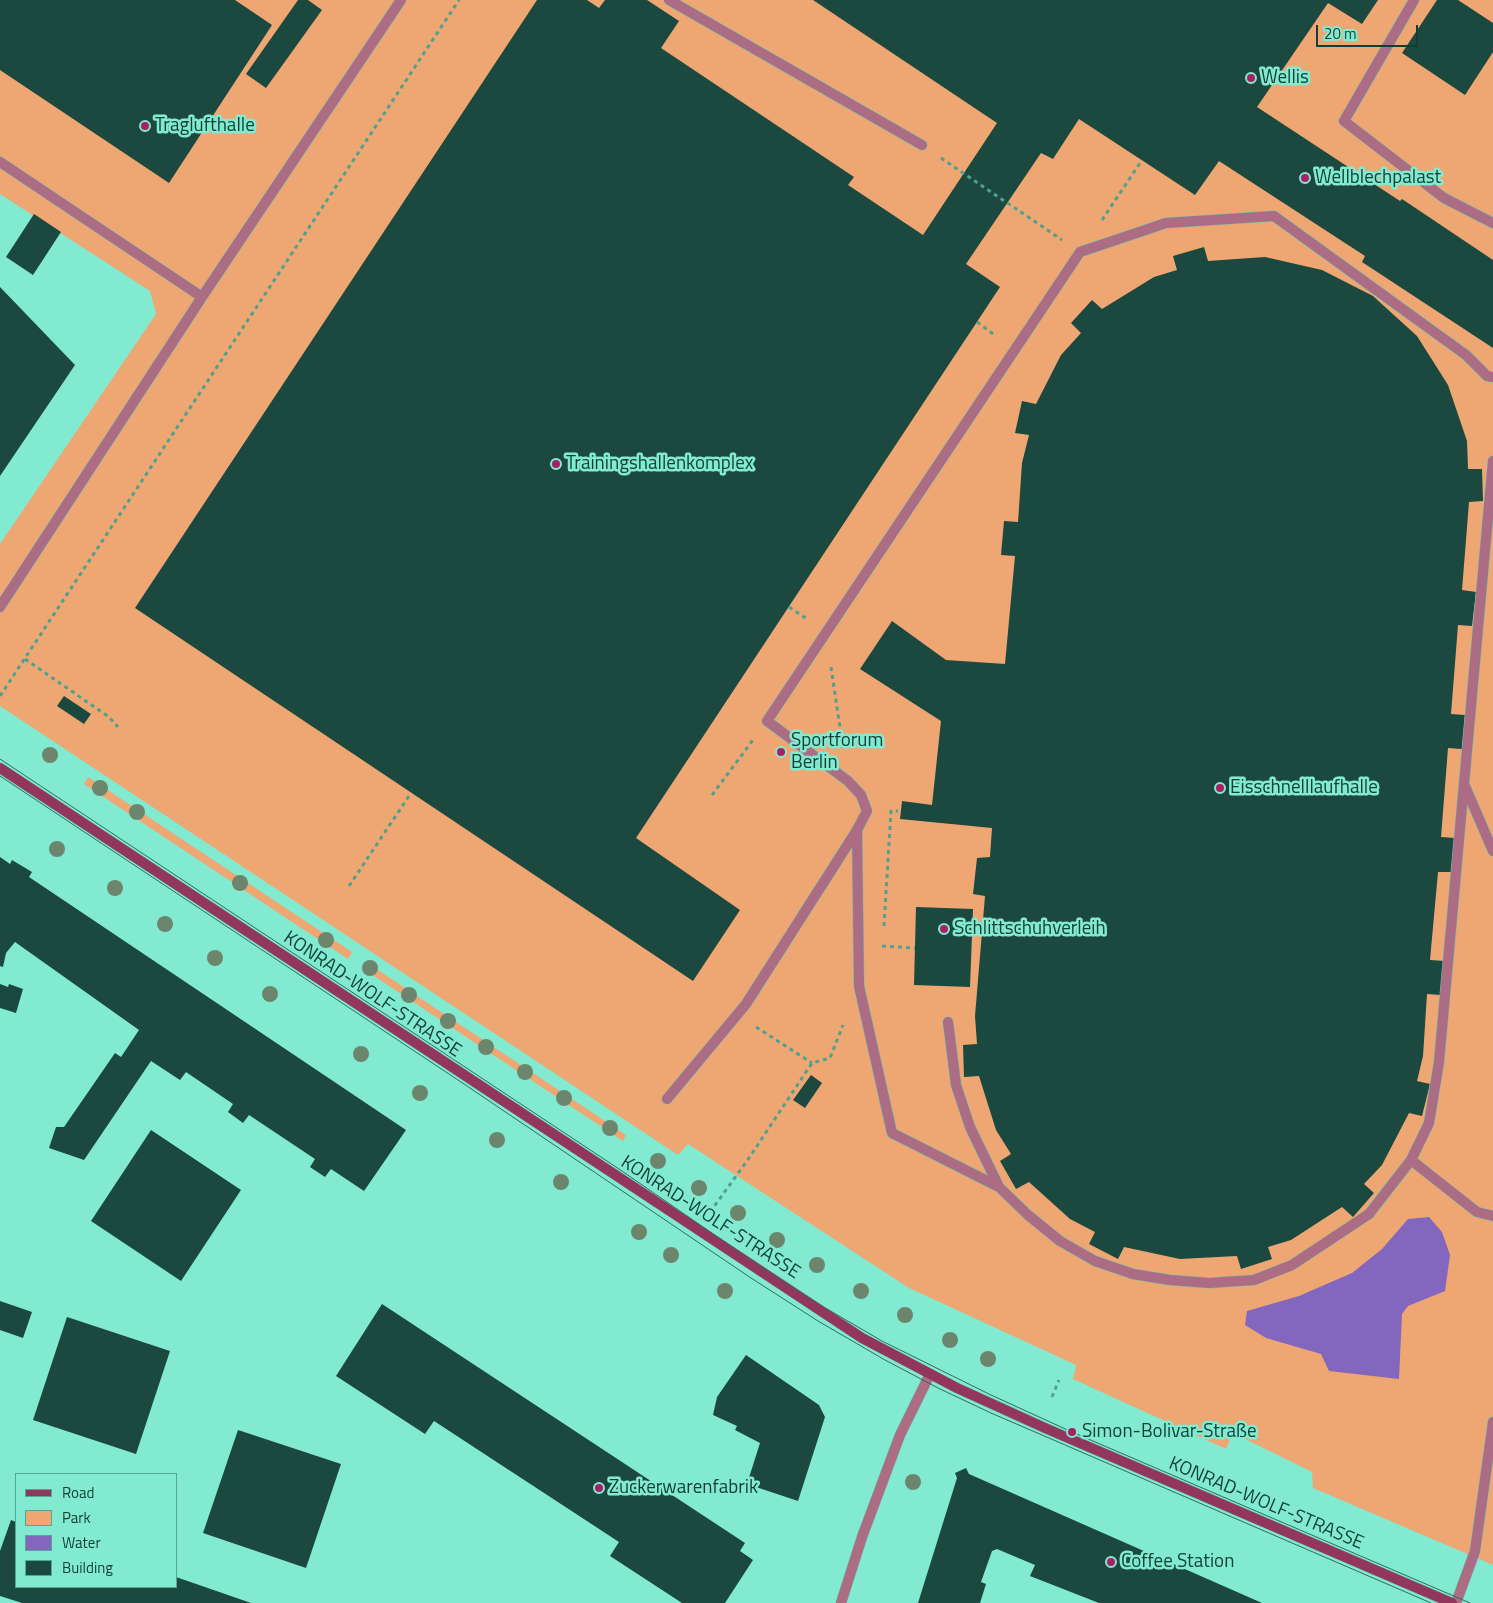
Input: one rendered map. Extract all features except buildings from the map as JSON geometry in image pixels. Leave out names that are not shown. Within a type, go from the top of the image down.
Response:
[{"type":"main road","name":"KONRAD-WOLF-STRASSE","points":[[0,768],[862,1338],[930,1374],[1045,1428],[1454,1603]]},
{"type":"street","points":[[0,607],[202,297],[401,0]]},
{"type":"street","points":[[669,0],[922,145]]},
{"type":"street","points":[[1414,0],[1344,121],[1444,198],[1493,223]]},
{"type":"street","points":[[0,162],[202,297]]},
{"type":"street","points":[[667,1099],[746,1004],[857,830],[867,811],[860,795],[848,781],[767,721],[1080,252],[1166,223],[1274,216],[1466,354],[1487,376],[1493,377]]},
{"type":"street","points":[[857,830],[859,986],[892,1133],[999,1187],[1028,1216],[1060,1241],[1095,1261],[1132,1274],[1170,1280],[1209,1282],[1254,1280],[1292,1265],[1370,1214],[1411,1160],[1429,1124],[1439,1062],[1493,461]]},
{"type":"street","points":[[1464,783],[1493,851]]},
{"type":"street","points":[[948,1022],[956,1085],[970,1127],[999,1187]]},
{"type":"street","points":[[1411,1160],[1477,1212],[1493,1216]]},
{"type":"street","points":[[841,1603],[862,1537],[902,1428],[930,1374]]},
{"type":"street","points":[[1454,1603],[1475,1551],[1493,1422]]},
{"type":"path","points":[[0,696],[459,0]]},
{"type":"path","points":[[922,145],[1080,252],[1142,160]]},
{"type":"path","points":[[826,632],[848,781]]},
{"type":"path","points":[[25,659],[109,717],[118,727]]},
{"type":"path","points":[[712,795],[767,721]]},
{"type":"path","points":[[349,886],[412,793]]},
{"type":"path","points":[[884,927],[892,811],[898,811]]},
{"type":"path","points":[[859,986],[882,946],[883,937]]},
{"type":"path","points":[[882,946],[915,948]]},
{"type":"path","points":[[737,1014],[812,1063]]},
{"type":"path","points":[[696,1230],[747,1161],[812,1063],[830,1058],[844,1022]]},
{"type":"path","points":[[1052,1396],[1059,1380]]},
{"type":"green space","name":"Sportforum Berlin","points":[[0,0],[1493,0],[1493,1565],[1313,1488],[1312,1472],[1233,1433],[1226,1449],[1073,1379],[1076,1365],[909,1288],[688,1144],[678,1155],[0,706],[0,544],[156,314],[150,291],[0,194]]},
{"type":"green space","points":[[88,777],[352,952],[348,959],[84,784]]},
{"type":"green space","points":[[366,962],[626,1135],[623,1141],[362,968]]},
{"type":"water","points":[[1429,1217],[1442,1232],[1450,1255],[1445,1291],[1408,1306],[1402,1314],[1399,1379],[1329,1371],[1321,1354],[1266,1338],[1245,1325],[1247,1311],[1299,1296],[1352,1273],[1382,1249],[1408,1219]]},
{"type":"tram line","points":[[0,759],[619,1169],[764,1269],[882,1341],[991,1395],[1072,1432],[1470,1603]]},
{"type":"tram line","points":[[0,776],[467,1086],[751,1278],[818,1321],[885,1360],[991,1413],[1431,1603]]},
{"type":"place","name":"Wellis","points":[[1251,78]]},
{"type":"place","name":"Traglufthalle","points":[[145,126]]},
{"type":"place","name":"Wellblechpalast","points":[[1305,178]]},
{"type":"place","name":"Trainingshallenkomplex","points":[[556,464]]},
{"type":"place","name":"Sportforum Berlin","points":[[781,752]]},
{"type":"place","name":"Eisschnelllaufhalle","points":[[1220,788]]},
{"type":"place","name":"Schlittschuhverleih","points":[[944,929]]},
{"type":"place","name":"Simon-Bolivar-Straße","points":[[1072,1432]]},
{"type":"place","name":"Zuckerwarenfabrik","points":[[599,1488]]},
{"type":"place","name":"Coffee Station","points":[[1111,1562]]}]
